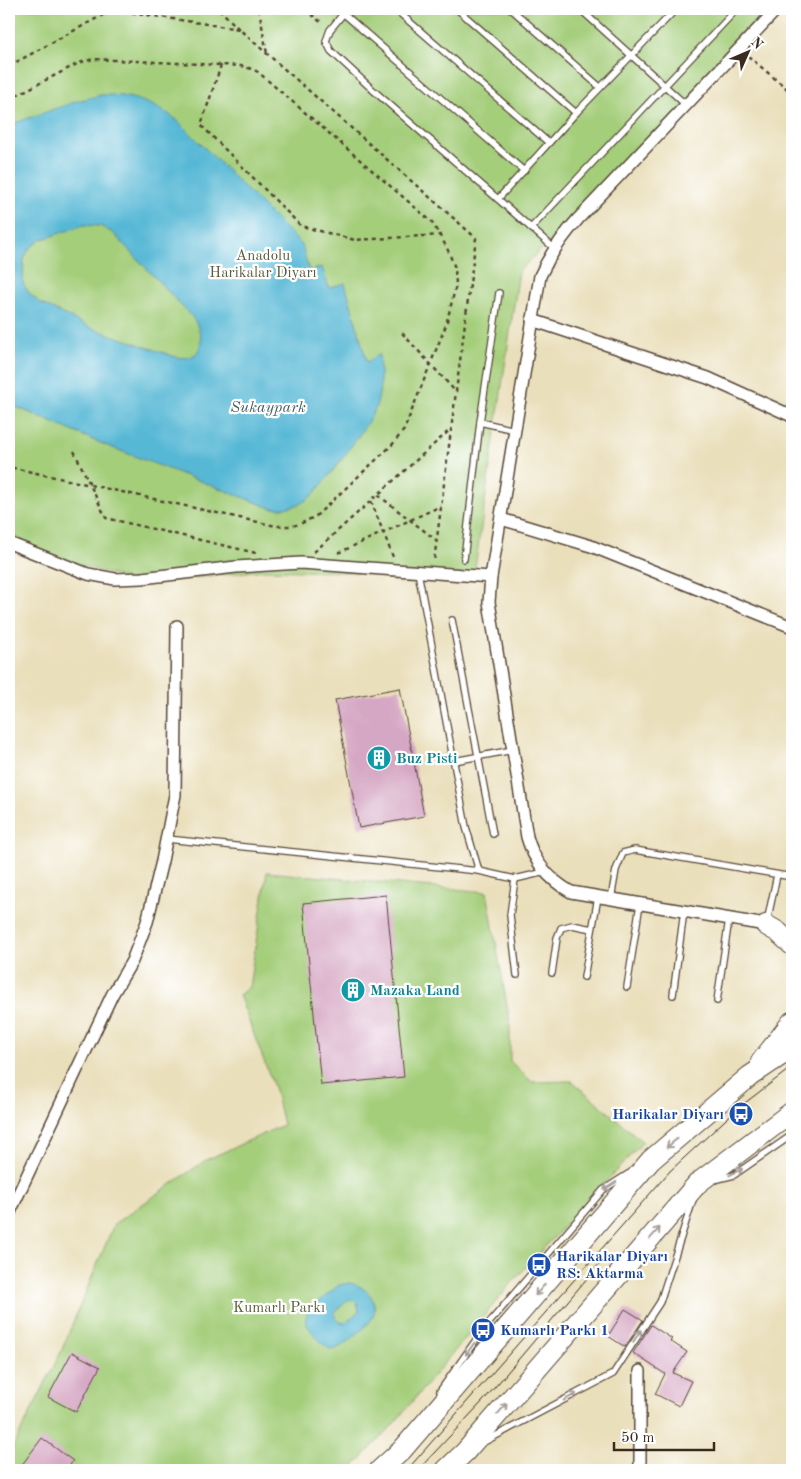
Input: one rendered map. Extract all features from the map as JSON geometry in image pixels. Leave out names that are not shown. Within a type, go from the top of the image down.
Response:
[{"type":"highway","points":[[766,925],[792,926]]},
{"type":"highway","points":[[766,925],[792,934]]},
{"type":"highway","points":[[766,925],[778,932],[792,945]]},
{"type":"highway","points":[[750,1076],[792,1022]]},
{"type":"highway","points":[[380,1470],[402,1450],[651,1160],[750,1076],[792,1048]]},
{"type":"highway","points":[[446,1470],[464,1452],[698,1184],[792,1112]]},
{"type":"street","points":[[766,925],[571,892],[545,872],[534,856],[526,837],[489,602],[500,519],[540,276],[554,248],[578,220],[777,9]]},
{"type":"street","points":[[532,320],[708,378],[792,416]]},
{"type":"street","points":[[500,519],[591,546],[792,627]]},
{"type":"street","points":[[9,542],[88,574],[115,579],[301,563],[491,577]]},
{"type":"street","points":[[9,1214],[112,995],[126,972],[147,922],[167,839],[175,795],[177,626]]},
{"type":"street","points":[[640,1371],[640,1470]]},
{"type":"lane","points":[[395,9],[549,143]]},
{"type":"lane","points":[[457,9],[576,113]]},
{"type":"lane","points":[[512,9],[600,87]]},
{"type":"lane","points":[[580,9],[686,105]]},
{"type":"lane","points":[[498,199],[600,87],[676,9]]},
{"type":"lane","points":[[531,228],[737,9]]},
{"type":"lane","points":[[524,171],[345,11],[330,30],[326,41],[331,51],[554,248]]},
{"type":"lane","points":[[464,559],[480,422],[499,293]]},
{"type":"lane","points":[[480,422],[515,430]]},
{"type":"lane","points":[[418,572],[466,827],[480,871]]},
{"type":"lane","points":[[452,620],[494,834]]},
{"type":"lane","points":[[454,761],[513,750]]},
{"type":"lane","points":[[167,839],[480,871],[515,879],[545,872]]},
{"type":"lane","points":[[611,899],[616,870],[623,853],[635,850],[792,877]]},
{"type":"lane","points":[[766,925],[777,875]]},
{"type":"lane","points":[[515,879],[510,915],[517,975]]},
{"type":"lane","points":[[584,977],[598,897]]},
{"type":"lane","points":[[627,987],[640,904]]},
{"type":"lane","points":[[673,995],[684,911]]},
{"type":"lane","points":[[717,1001],[729,919]]},
{"type":"lane","points":[[552,973],[557,938],[561,928],[572,925],[592,929]]},
{"type":"lane","points":[[464,1452],[613,1374],[660,1302],[698,1184],[734,1175],[792,1135]]},
{"type":"path","points":[[108,9],[239,30]]},
{"type":"path","points":[[141,14],[143,9]]},
{"type":"path","points":[[219,9],[239,30],[476,238],[432,573]]},
{"type":"path","points":[[259,9],[267,54]]},
{"type":"path","points":[[305,9],[330,30]]},
{"type":"path","points":[[9,66],[114,10]]},
{"type":"path","points":[[739,48],[792,93]]},
{"type":"path","points":[[9,99],[79,63],[93,59],[246,67],[258,72],[426,215],[441,234],[454,268],[456,285],[451,310],[404,430],[398,439],[316,516],[300,524],[276,526],[9,467]]},
{"type":"path","points":[[221,65],[201,125],[301,226],[355,240],[441,234]]},
{"type":"path","points":[[402,333],[456,392]]},
{"type":"path","points":[[301,563],[451,429]]},
{"type":"path","points":[[74,451],[106,518],[262,554]]},
{"type":"path","points":[[378,495],[436,540]]},
{"type":"path","points":[[371,501],[398,570]]},
{"type":"path","points":[[314,564],[441,506]]},
{"type":"green space","name":"Anadolu Harikalar Diyarı","points":[[9,9],[776,9],[638,154],[519,271],[474,575],[264,570],[141,584],[9,542]]},
{"type":"green space","name":"Kumarlı Parkı","points":[[267,872],[487,892],[510,1023],[510,1061],[532,1082],[572,1081],[643,1142],[515,1279],[391,1427],[350,1470],[9,1470],[9,1455],[60,1354],[114,1224],[206,1160],[283,1125],[275,1090],[239,995],[249,987]]},
{"type":"water","name":"Sukaypark","points":[[101,95],[122,96],[150,104],[177,120],[302,245],[309,271],[322,267],[329,288],[345,283],[367,362],[379,354],[379,394],[376,407],[356,440],[323,484],[304,502],[290,507],[271,508],[105,445],[9,404],[9,125],[77,101]],"holes":[[[84,225],[100,226],[113,233],[192,317],[197,324],[201,339],[200,346],[193,356],[186,358],[176,357],[91,328],[40,303],[29,293],[23,283],[24,259],[29,249],[40,240]]]},
{"type":"water","points":[[349,1283],[361,1287],[371,1296],[375,1307],[371,1320],[361,1331],[337,1349],[330,1349],[324,1345],[307,1325],[306,1316],[309,1310],[339,1285]],"holes":[[[349,1299],[357,1302],[359,1311],[345,1323],[340,1322],[335,1316],[335,1312]]]},
{"type":"building","name":"Buz Pisti","points":[[400,688],[424,816],[359,828],[335,700]]},
{"type":"building","name":"Mazaka Land","points":[[386,895],[404,1077],[321,1085],[303,903]]},
{"type":"building","points":[[625,1309],[643,1320],[625,1347],[608,1336]]},
{"type":"building","points":[[651,1325],[687,1352],[673,1373],[691,1381],[679,1406],[655,1394],[665,1374],[633,1353]]},
{"type":"building","points":[[72,1352],[100,1367],[76,1412],[48,1397]]},
{"type":"building","points":[[42,1438],[73,1461],[66,1470],[18,1470]]},
{"type":"tram line","points":[[407,1470],[670,1171],[737,1109],[792,1067]]},
{"type":"tram line","points":[[418,1470],[484,1400],[606,1256]]},
{"type":"place","name":"Buz Pisti","points":[[379,758]]},
{"type":"place","name":"Mazaka Land","points":[[353,990]]},
{"type":"place","name":"Harikalar Diyarı","points":[[741,1114]]},
{"type":"place","name":"Harikalar Diyarı RS: Aktarma","points":[[539,1265]]},
{"type":"place","name":"Kumarlı Parkı 1","points":[[483,1330]]}]
